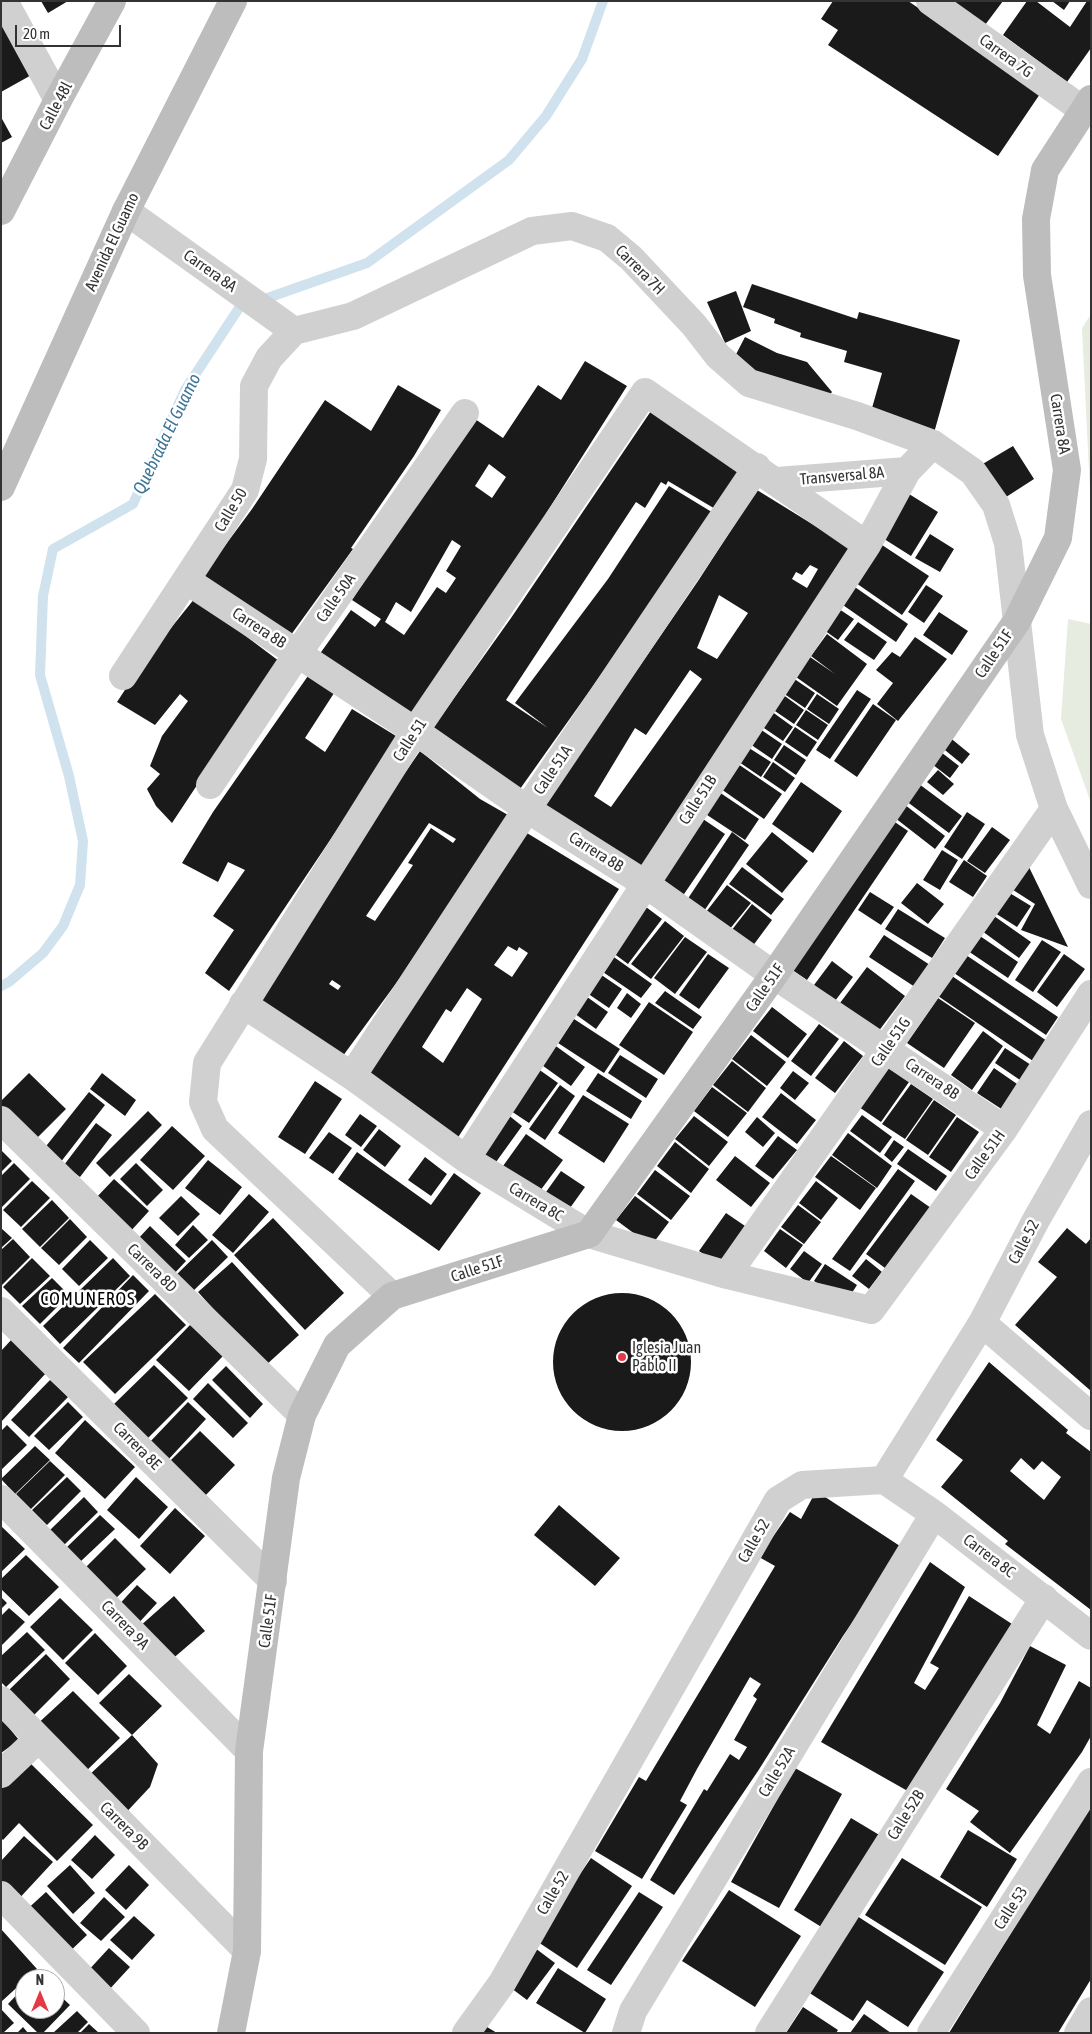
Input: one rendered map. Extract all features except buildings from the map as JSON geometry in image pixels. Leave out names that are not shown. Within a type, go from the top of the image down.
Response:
[{"type":"street","points":[[4,1],[58,100]]},
{"type":"street","name":"Calle 48l","points":[[1,211],[112,1]]},
{"type":"street","name":"Avenida El Guamo","points":[[1,487],[126,211],[233,1]]},
{"type":"street","name":"Carrera 7G","points":[[930,1],[1087,104]]},
{"type":"street","name":"Carrera 8A","points":[[1017,621],[1058,538],[1067,470],[1037,275],[1036,219],[1046,170],[1087,104]]},
{"type":"street","name":"Carrera 8A","points":[[126,211],[294,331]]},
{"type":"street","name":"Carrera 7H","points":[[294,331],[353,316],[532,231],[572,226],[607,238],[631,258],[694,325],[718,356],[749,383],[857,416],[933,444]]},
{"type":"street","name":"Calle 50","points":[[123,676],[245,490],[253,459],[254,386],[269,358],[294,331]]},
{"type":"street","name":"Calle 51","points":[[392,1296],[215,1129],[203,1102],[207,1064],[415,731],[645,392],[767,474]]},
{"type":"street","name":"Calle 50A","points":[[210,785],[298,653],[465,413]]},
{"type":"street","points":[[933,444],[973,472],[996,505],[1008,543],[1030,735],[1054,809],[1091,885]]},
{"type":"street","name":"Calle 51B","points":[[466,1159],[644,883],[867,545],[907,471],[933,444]]},
{"type":"street","name":"Transversal 8A","points":[[767,474],[907,471]]},
{"type":"street","points":[[767,474],[867,545]]},
{"type":"street","name":"Calle 51A","points":[[352,1076],[527,809],[767,474]]},
{"type":"street","name":"Carrera 8B","points":[[186,580],[415,731],[527,809],[644,883],[774,975],[887,1048],[1004,1129]]},
{"type":"street","name":"Calle 51F","points":[[231,2033],[247,1951],[249,1751],[286,1478],[302,1415],[337,1345],[392,1296],[589,1234],[774,975],[1017,621]]},
{"type":"street","name":"Calle 51G","points":[[727,1275],[1054,809]]},
{"type":"street","name":"Calle 51H","points":[[871,1310],[1004,1129],[1091,994]]},
{"type":"street","name":"Carrera 8C","points":[[243,1004],[352,1076],[466,1159],[589,1234],[727,1275],[871,1310]]},
{"type":"street","name":"Carrera 8D","points":[[1,1120],[302,1415]]},
{"type":"street","name":"Calle 52","points":[[466,2033],[502,1982],[778,1500],[802,1485],[884,1480],[982,1323],[1036,1220],[1091,1124]]},
{"type":"street","name":"Carrera 8E","points":[[1,1311],[273,1580]]},
{"type":"street","points":[[982,1323],[1091,1416]]},
{"type":"street","name":"Carrera 8C","points":[[884,1480],[934,1514],[1091,1636]]},
{"type":"street","name":"Carrera 9A","points":[[1,1499],[249,1751]]},
{"type":"street","name":"Calle 52A","points":[[626,2033],[633,2011],[934,1514]]},
{"type":"street","name":"Calle 52B","points":[[769,2033],[1044,1598]]},
{"type":"street","name":"Carrera 9B","points":[[1,1700],[247,1951]]},
{"type":"street","points":[[1,1774],[38,1739]]},
{"type":"street","name":"Calle 53","points":[[930,2033],[1091,1782]]},
{"type":"street","points":[[1,1895],[136,2033]]},
{"type":"street","points":[[1078,2033],[1091,2011]]},
{"type":"shaded area","points":[[1091,314],[1091,512],[1082,328]]},
{"type":"shaded area","points":[[1068,619],[1091,624],[1091,803],[1061,719]]},
{"type":"waterway","name":"Quebrada El Guamo","points":[[1,986],[9,982],[43,953],[63,926],[80,885],[83,841],[69,776],[40,675],[43,596],[53,549],[133,504],[185,390],[239,308],[367,263],[509,160],[546,116],[582,59],[603,1]]},
{"type":"place","name":"Iglesia Juan Pablo II","points":[[622,1357]]},
{"type":"district","name":"COMUNEROS","points":[[88,1299]]}]
